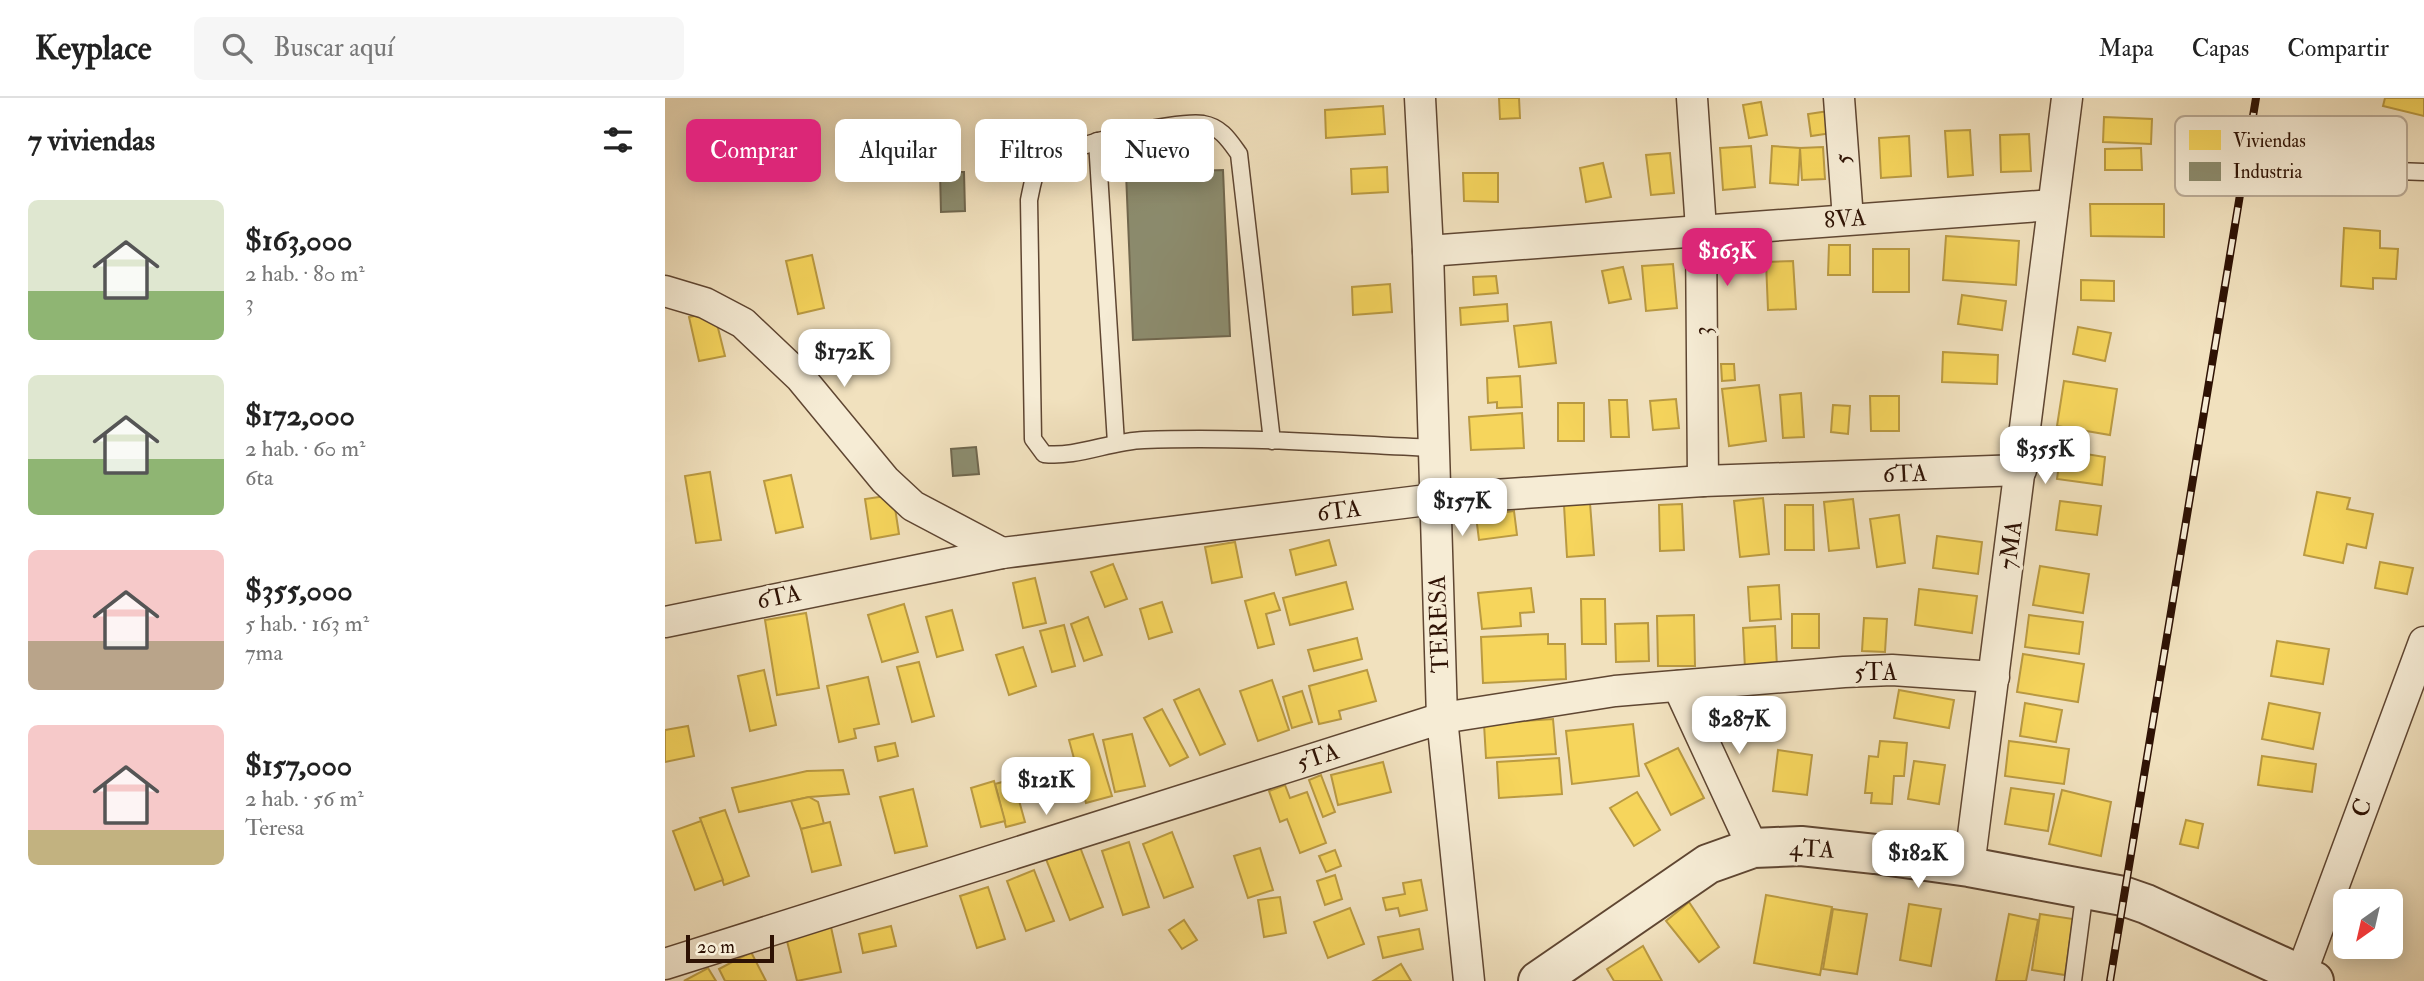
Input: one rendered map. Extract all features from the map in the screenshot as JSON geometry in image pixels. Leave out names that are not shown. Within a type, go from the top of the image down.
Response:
[{"type":"street","name":"TERESA","points":[[1420,98],[1428,251],[1441,718],[1469,981]]},
{"type":"street","name":"3","points":[[1692,98],[1701,229],[1703,481]]},
{"type":"street","name":"5","points":[[1839,98],[1848,219]]},
{"type":"street","name":"7MA","points":[[1969,867],[2067,98]]},
{"type":"street","name":"8VA","points":[[1428,251],[2053,205]]},
{"type":"street","points":[[665,291],[705,303],[743,323],[800,377],[885,480],[913,506],[1002,554]]},
{"type":"street","name":"6TA","points":[[665,622],[1002,554],[1436,499],[1703,481],[2021,470]]},
{"type":"street","name":"C","points":[[2307,977],[2424,642]]},
{"type":"street","name":"5TA","points":[[665,964],[1441,718],[1615,691],[1880,671],[1994,677]]},
{"type":"street","points":[[1678,686],[1753,848]]},
{"type":"street","name":"4TA","points":[[1538,981],[1708,864],[1753,848],[1801,846],[1969,867],[2085,889],[2146,904],[2307,977]]},
{"type":"lane","points":[[1272,441],[1239,154],[1224,133],[1202,124],[1117,135],[1057,153],[1038,169],[1028,200],[1033,439],[1044,454],[1059,456],[1142,440],[1272,441],[1434,448]]},
{"type":"lane","points":[[1097,141],[1116,443]]},
{"type":"lane","points":[[2073,981],[2085,889]]},
{"type":"building: Viviendas","points":[[1499,98],[1519,98],[1520,118],[1500,119]]},
{"type":"building: Viviendas","points":[[2385,98],[2424,98],[2424,116],[2383,106]]},
{"type":"building: Viviendas","points":[[1761,102],[1767,135],[1749,138],[1743,105]]},
{"type":"building: Viviendas","points":[[1383,106],[1385,134],[1326,138],[1325,110]]},
{"type":"building: Viviendas","points":[[1829,111],[1832,133],[1811,136],[1808,114]]},
{"type":"building: Viviendas","points":[[2104,117],[2152,119],[2151,144],[2103,142]]},
{"type":"building: Viviendas","points":[[1970,130],[1973,175],[1948,177],[1945,131]]},
{"type":"building: Viviendas","points":[[2029,134],[2031,171],[2001,172],[2000,135]]},
{"type":"building: Viviendas","points":[[1909,136],[1911,176],[1881,178],[1879,138]]},
{"type":"building: Viviendas","points":[[1751,146],[1755,187],[1723,190],[1720,148]]},
{"type":"building: Viviendas","points":[[1772,146],[1800,148],[1798,185],[1770,183]]},
{"type":"building: Viviendas","points":[[1823,147],[1825,179],[1802,180],[1800,148]]},
{"type":"building: Viviendas","points":[[2141,148],[2142,170],[2105,170],[2105,149]]},
{"type":"building: Viviendas","points":[[1670,153],[1674,193],[1651,195],[1646,155]]},
{"type":"building: Viviendas","points":[[1603,163],[1611,197],[1586,202],[1580,168]]},
{"type":"building: Viviendas","points":[[1387,167],[1388,192],[1352,194],[1351,169]]},
{"type":"building: Viviendas","points":[[1463,173],[1498,173],[1498,202],[1464,201]]},
{"type":"building: Viviendas","points":[[2090,204],[2164,204],[2164,237],[2091,236]]},
{"type":"building: Viviendas","points":[[2344,228],[2380,231],[2380,248],[2398,249],[2396,279],[2373,278],[2373,289],[2341,286]]},
{"type":"building: Viviendas","points":[[1946,236],[2019,241],[2016,285],[1943,280]]},
{"type":"building: Viviendas","points":[[1829,245],[1850,245],[1850,275],[1828,275]]},
{"type":"building: Viviendas","points":[[1873,249],[1909,249],[1909,292],[1873,292]]},
{"type":"building: Viviendas","points":[[812,255],[824,308],[798,314],[786,261]]},
{"type":"building: Viviendas","points":[[1793,261],[1796,309],[1768,310],[1766,262]]},
{"type":"building: Viviendas","points":[[1673,264],[1677,308],[1646,311],[1642,266]]},
{"type":"building: Viviendas","points":[[1623,267],[1631,299],[1609,303],[1602,271]]},
{"type":"building: Viviendas","points":[[1496,276],[1498,293],[1474,295],[1473,277]]},
{"type":"building: Viviendas","points":[[2081,280],[2114,281],[2114,301],[2081,300]]},
{"type":"building: Viviendas","points":[[1390,284],[1392,312],[1353,315],[1352,287]]},
{"type":"building: Viviendas","points":[[1962,295],[2006,301],[2002,330],[1958,324]]},
{"type":"building: Viviendas","points":[[1507,304],[1508,321],[1461,325],[1460,308]]},
{"type":"building: Viviendas","points":[[714,312],[725,356],[699,361],[689,317]]},
{"type":"building: Viviendas","points":[[1551,322],[1556,363],[1519,367],[1514,326]]},
{"type":"building: Viviendas","points":[[2078,327],[2111,333],[2105,361],[2073,354]]},
{"type":"building: Viviendas","points":[[1943,352],[1998,355],[1997,384],[1942,382]]},
{"type":"building: Viviendas","points":[[1721,364],[1734,364],[1735,380],[1722,381]]},
{"type":"building: Viviendas","points":[[1520,376],[1522,407],[1497,408],[1497,402],[1488,403],[1487,378]]},
{"type":"building: Viviendas","points":[[2064,381],[2117,389],[2110,435],[2057,426]]},
{"type":"building: Viviendas","points":[[1759,385],[1766,441],[1729,446],[1722,389]]},
{"type":"building: Viviendas","points":[[1801,393],[1804,437],[1783,438],[1780,395]]},
{"type":"building: Viviendas","points":[[1870,396],[1899,396],[1899,431],[1871,431]]},
{"type":"building: Viviendas","points":[[1676,399],[1679,428],[1653,430],[1650,401]]},
{"type":"building: Viviendas","points":[[1609,400],[1627,400],[1629,437],[1611,437]]},
{"type":"building: Viviendas","points":[[1558,403],[1584,403],[1584,441],[1558,441]]},
{"type":"building: Viviendas","points":[[1833,405],[1850,406],[1848,434],[1831,432]]},
{"type":"building: Viviendas","points":[[1522,413],[1524,448],[1471,450],[1469,417]]},
{"type":"building: Viviendas","points":[[2061,450],[2105,457],[2102,485],[2057,479]]},
{"type":"building: Viviendas","points":[[710,472],[721,540],[696,543],[685,476]]},
{"type":"building: Viviendas","points":[[791,475],[803,527],[776,533],[764,481]]},
{"type":"building: Viviendas","points":[[2317,492],[2350,498],[2347,509],[2373,514],[2366,548],[2347,544],[2343,563],[2304,555]]},
{"type":"building: Viviendas","points":[[893,495],[899,534],[871,539],[865,499]]},
{"type":"building: Viviendas","points":[[1763,498],[1769,554],[1740,557],[1734,501]]},
{"type":"building: Viviendas","points":[[1853,499],[1859,548],[1829,551],[1824,502]]},
{"type":"building: Viviendas","points":[[2060,501],[2101,506],[2097,535],[2056,530]]},
{"type":"building: Viviendas","points":[[1590,503],[1594,555],[1567,557],[1564,505]]},
{"type":"building: Viviendas","points":[[1682,504],[1684,550],[1660,551],[1659,505]]},
{"type":"building: Viviendas","points":[[1785,505],[1813,505],[1814,550],[1785,550]]},
{"type":"building: Viviendas","points":[[1514,511],[1517,535],[1479,540],[1476,516]]},
{"type":"building: Viviendas","points":[[1899,515],[1905,563],[1877,567],[1870,519]]},
{"type":"building: Viviendas","points":[[1937,536],[1982,542],[1978,574],[1933,568]]},
{"type":"building: Viviendas","points":[[1329,540],[1336,565],[1296,575],[1290,550]]},
{"type":"building: Viviendas","points":[[1235,542],[1242,577],[1212,583],[1205,547]]},
{"type":"building: Viviendas","points":[[2380,562],[2413,568],[2407,594],[2375,588]]},
{"type":"building: Viviendas","points":[[1113,564],[1127,599],[1105,607],[1091,572]]},
{"type":"building: Viviendas","points":[[2040,566],[2089,574],[2083,613],[2033,605]]},
{"type":"building: Viviendas","points":[[1035,578],[1046,623],[1023,628],[1013,583]]},
{"type":"building: Viviendas","points":[[1346,582],[1353,609],[1290,625],[1283,598]]},
{"type":"building: Viviendas","points":[[1779,585],[1781,619],[1750,621],[1748,587]]},
{"type":"building: Viviendas","points":[[1531,588],[1534,612],[1520,613],[1521,626],[1482,629],[1478,593]]},
{"type":"building: Viviendas","points":[[1919,589],[1977,596],[1972,633],[1915,625]]},
{"type":"building: Viviendas","points":[[1274,593],[1280,610],[1266,614],[1274,644],[1258,648],[1245,601]]},
{"type":"building: Viviendas","points":[[1581,599],[1605,599],[1606,644],[1582,644]]},
{"type":"building: Viviendas","points":[[1162,602],[1172,632],[1149,639],[1140,609]]},
{"type":"building: Viviendas","points":[[904,604],[918,652],[882,662],[868,615]]},
{"type":"building: Viviendas","points":[[952,610],[963,650],[937,657],[926,617]]},
{"type":"building: Viviendas","points":[[806,613],[819,688],[777,695],[765,620]]},
{"type":"building: Viviendas","points":[[1792,614],[1819,614],[1819,648],[1792,648]]},
{"type":"building: Viviendas","points":[[1694,615],[1695,666],[1658,666],[1657,616]]},
{"type":"building: Viviendas","points":[[2029,615],[2083,622],[2079,654],[2025,647]]},
{"type":"building: Viviendas","points":[[1088,617],[1102,655],[1084,661],[1071,624]]},
{"type":"building: Viviendas","points":[[1864,618],[1887,619],[1885,652],[1862,651]]},
{"type":"building: Viviendas","points":[[1648,623],[1649,661],[1616,662],[1615,624]]},
{"type":"building: Viviendas","points":[[1064,625],[1075,666],[1052,672],[1040,631]]},
{"type":"building: Viviendas","points":[[1775,626],[1777,667],[1745,669],[1743,628]]},
{"type":"building: Viviendas","points":[[1548,634],[1548,644],[1565,644],[1566,679],[1483,683],[1481,637]]},
{"type":"building: Viviendas","points":[[1357,638],[1362,659],[1314,671],[1308,650]]},
{"type":"building: Viviendas","points":[[2277,641],[2329,649],[2323,684],[2271,676]]},
{"type":"building: Viviendas","points":[[1023,647],[1036,686],[1009,695],[996,655]]},
{"type":"building: Viviendas","points":[[2023,654],[2084,664],[2078,702],[2017,692]]},
{"type":"building: Viviendas","points":[[919,662],[934,716],[912,722],[897,667]]},
{"type":"building: Viviendas","points":[[764,670],[776,725],[750,731],[738,676]]},
{"type":"building: Viviendas","points":[[1367,670],[1376,701],[1339,711],[1341,719],[1319,724],[1309,686]]},
{"type":"building: Viviendas","points":[[868,677],[879,724],[854,729],[856,738],[839,742],[827,686]]},
{"type":"building: Viviendas","points":[[1272,680],[1289,730],[1258,741],[1240,691]]},
{"type":"building: Viviendas","points":[[1199,689],[1225,744],[1200,755],[1174,700]]},
{"type":"building: Viviendas","points":[[1899,690],[1954,700],[1949,728],[1894,718]]},
{"type":"building: Viviendas","points":[[1302,691],[1312,722],[1292,728],[1283,697]]},
{"type":"building: Viviendas","points":[[2025,703],[2062,710],[2056,742],[2020,736]]},
{"type":"building: Viviendas","points":[[2269,703],[2320,713],[2313,749],[2262,739]]},
{"type":"building: Viviendas","points":[[1162,709],[1188,757],[1170,766],[1144,718]]},
{"type":"building: Viviendas","points":[[1553,719],[1556,754],[1486,758],[1484,724]]},
{"type":"building: Viviendas","points":[[1633,724],[1639,776],[1572,784],[1566,731]]},
{"type":"building: Viviendas","points":[[688,726],[694,756],[665,762],[665,730]]},
{"type":"building: Viviendas","points":[[1093,734],[1112,796],[1086,803],[1069,740]]},
{"type":"building: Viviendas","points":[[1132,734],[1145,786],[1115,792],[1103,740]]},
{"type":"building: Viviendas","points":[[1880,741],[1907,743],[1904,776],[1894,776],[1892,804],[1871,803],[1872,793],[1865,793],[1869,756],[1878,757]]},
{"type":"building: Viviendas","points":[[2009,741],[2069,749],[2064,784],[2005,776]]},
{"type":"building: Viviendas","points":[[895,743],[898,756],[878,761],[875,747]]},
{"type":"building: Viviendas","points":[[1678,748],[1704,798],[1671,815],[1645,764]]},
{"type":"building: Viviendas","points":[[1778,750],[1812,755],[1807,795],[1773,791]]},
{"type":"building: Viviendas","points":[[2262,756],[2316,764],[2312,792],[2258,785]]},
{"type":"building: Viviendas","points":[[1559,758],[1562,794],[1499,798],[1497,762]]},
{"type":"building: Viviendas","points":[[1058,760],[1067,793],[1041,800],[1032,767]]},
{"type":"building: Viviendas","points":[[1914,761],[1945,765],[1939,804],[1908,799]]},
{"type":"building: Viviendas","points":[[1383,762],[1391,792],[1338,805],[1331,775]]},
{"type":"building: Viviendas","points":[[843,770],[849,794],[809,797],[739,812],[732,788],[807,771]]},
{"type":"building: Viviendas","points":[[1321,775],[1335,812],[1323,817],[1309,780]]},
{"type":"building: Viviendas","points":[[1013,779],[1025,822],[1006,827],[995,784]]},
{"type":"building: Viviendas","points":[[994,781],[1005,821],[981,827],[971,788]]},
{"type":"building: Viviendas","points":[[1285,785],[1290,798],[1307,792],[1326,843],[1300,853],[1287,819],[1280,822],[1269,791]]},
{"type":"building: Viviendas","points":[[2011,788],[2054,794],[2048,831],[2005,824]]},
{"type":"building: Viviendas","points":[[913,789],[927,846],[895,853],[880,797]]},
{"type":"building: Viviendas","points":[[2062,790],[2111,802],[2101,856],[2049,844]]},
{"type":"building: Viviendas","points":[[1637,792],[1660,830],[1634,846],[1610,808]]},
{"type":"building: Viviendas","points":[[809,797],[818,802],[824,824],[801,829],[791,801]]},
{"type":"building: Viviendas","points":[[725,810],[749,876],[724,885],[700,818]]},
{"type":"building: Viviendas","points":[[2186,820],[2203,824],[2198,848],[2180,844]]},
{"type":"building: Viviendas","points":[[701,821],[723,880],[695,890],[673,831]]},
{"type":"building: Viviendas","points":[[830,822],[841,865],[812,872],[801,829]]},
{"type":"building: Viviendas","points":[[1172,832],[1193,887],[1164,898],[1143,844]]},
{"type":"building: Viviendas","points":[[1129,842],[1149,907],[1123,915],[1102,851]]},
{"type":"building: Viviendas","points":[[1080,847],[1103,907],[1070,920],[1046,859]]},
{"type":"building: Viviendas","points":[[1260,848],[1273,890],[1248,898],[1234,856]]},
{"type":"building: Viviendas","points":[[1335,850],[1341,866],[1326,872],[1319,856]]},
{"type":"building: Viviendas","points":[[1034,870],[1054,921],[1026,931],[1007,881]]},
{"type":"building: Viviendas","points":[[1335,875],[1342,899],[1325,905],[1317,881]]},
{"type":"building: Viviendas","points":[[1421,880],[1427,910],[1400,916],[1398,908],[1386,910],[1383,898],[1405,894],[1403,883]]},
{"type":"building: Viviendas","points":[[988,887],[1005,939],[977,948],[960,896]]},
{"type":"building: Viviendas","points":[[1766,895],[1832,907],[1820,975],[1754,963]]},
{"type":"building: Viviendas","points":[[1280,897],[1286,933],[1264,937],[1258,900]]},
{"type":"building: Viviendas","points":[[1689,902],[1719,947],[1699,962],[1666,921]]},
{"type":"building: Viviendas","points":[[1909,904],[1941,909],[1931,966],[1900,960]]},
{"type":"building: Viviendas","points":[[1350,908],[1364,944],[1328,958],[1314,922]]},
{"type":"building: Viviendas","points":[[1833,909],[1867,914],[1857,974],[1823,969]]},
{"type":"building: Viviendas","points":[[2009,914],[2038,920],[2026,981],[1996,981]]},
{"type":"building: Viviendas","points":[[2040,914],[2073,919],[2065,975],[2032,970]]},
{"type":"building: Viviendas","points":[[1184,920],[1197,940],[1182,949],[1169,930]]},
{"type":"building: Viviendas","points":[[891,926],[896,946],[863,953],[859,934]]},
{"type":"building: Viviendas","points":[[831,927],[841,972],[797,981],[786,937]]},
{"type":"building: Viviendas","points":[[1419,929],[1423,949],[1383,958],[1378,937]]},
{"type":"building: Viviendas","points":[[1643,946],[1662,981],[1614,981],[1607,969]]},
{"type":"building: Viviendas","points":[[751,952],[766,981],[725,981],[719,969]]},
{"type":"building: Viviendas","points":[[1401,964],[1411,981],[1373,981]]},
{"type":"building: Viviendas","points":[[708,968],[716,981],[684,981]]},
{"type":"building: Industria","points":[[1214,170],[1223,170],[1230,336],[1133,340],[1126,182],[1214,182]]},
{"type":"building: Industria","points":[[961,172],[964,172],[965,211],[941,212],[940,182],[961,182]]},
{"type":"building: Industria","points":[[976,447],[979,474],[953,476],[951,449]]},
{"type":"railway","points":[[2253,116],[2256,98]]},
{"type":"railway","points":[[2110,981],[2240,196]]}]
